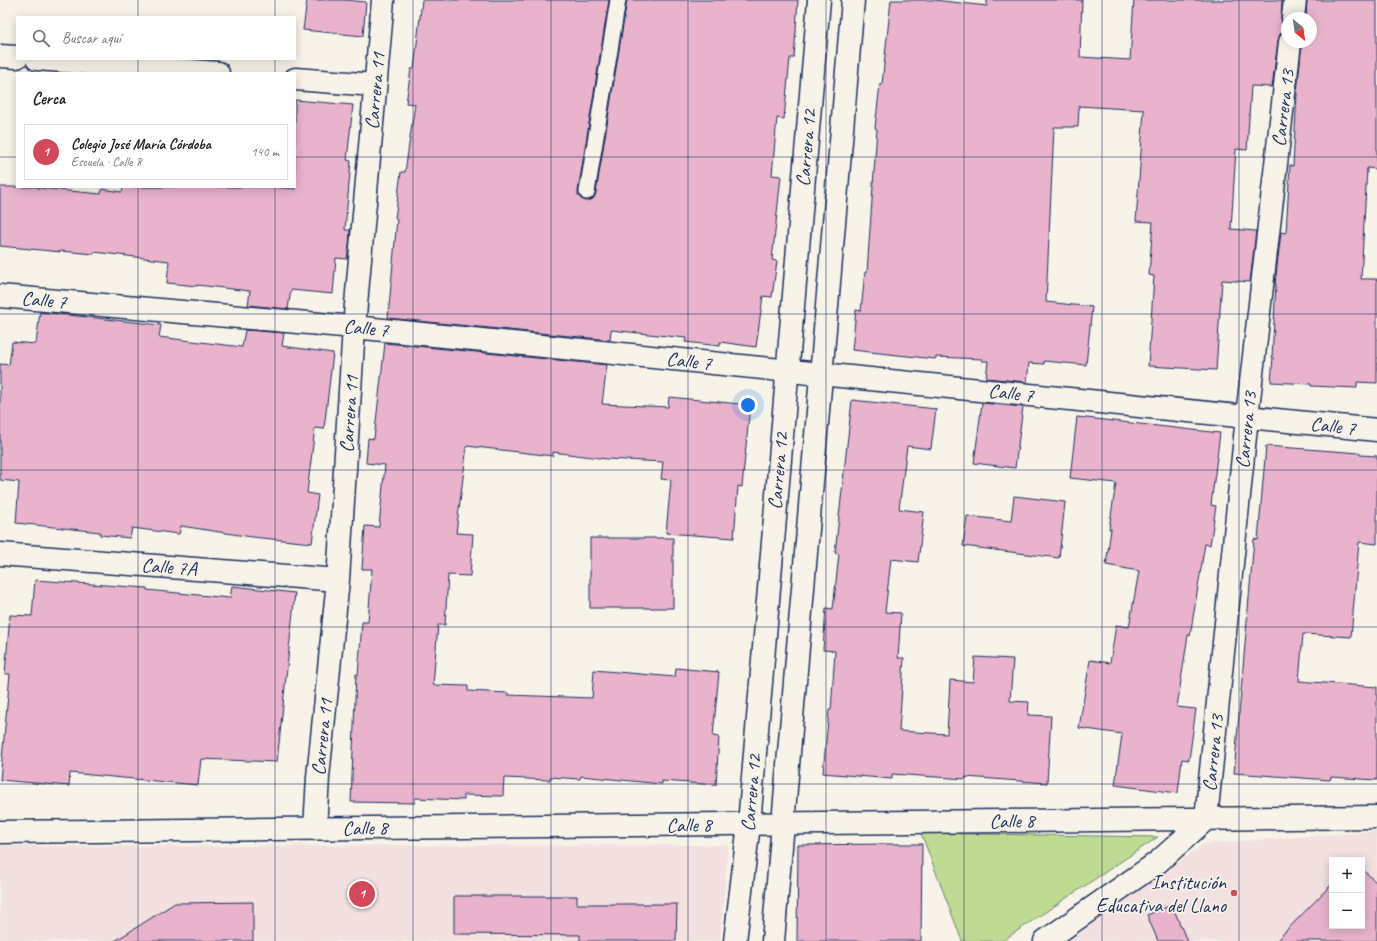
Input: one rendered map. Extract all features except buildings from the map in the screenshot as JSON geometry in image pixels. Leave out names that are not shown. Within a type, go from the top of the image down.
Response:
[{"type":"street","name":"Carrera 11","points":[[315,829],[318,777],[338,580],[354,327],[383,0]]},
{"type":"street","name":"Carrera 12","points":[[735,941],[749,824],[786,371],[819,0]]},
{"type":"street","name":"Carrera 12","points":[[773,941],[853,0]]},
{"type":"street","points":[[1294,12],[1295,0]]},
{"type":"street","name":"Carrera 13","points":[[1206,819],[1247,417],[1289,48]]},
{"type":"street","points":[[0,56],[16,57]]},
{"type":"street","points":[[50,60],[205,72]]},
{"type":"street","points":[[296,79],[375,85]]},
{"type":"street","name":"Calle 7","points":[[0,296],[354,327],[1377,430]]},
{"type":"street","name":"Calle 7A","points":[[0,554],[338,580]]},
{"type":"street","name":"Calle 8","points":[[0,832],[1377,817]]},
{"type":"street","points":[[1045,941],[1158,862],[1206,819]]},
{"type":"lane","points":[[587,192],[618,0]]},
{"type":"shaded area","name":"Institución Educativa del Llano","points":[[1377,831],[1377,941],[1068,941],[1204,844]]},
{"type":"shaded area","points":[[728,845],[720,941],[0,941],[0,846]]},
{"type":"green space","points":[[921,833],[1158,837],[1002,941],[962,941]]},
{"type":"place","name":"Institución Educativa del Llano","points":[[1234,893]]},
{"type":"place","name":"Colegio José María Córdoba","points":[[362,894]]}]
